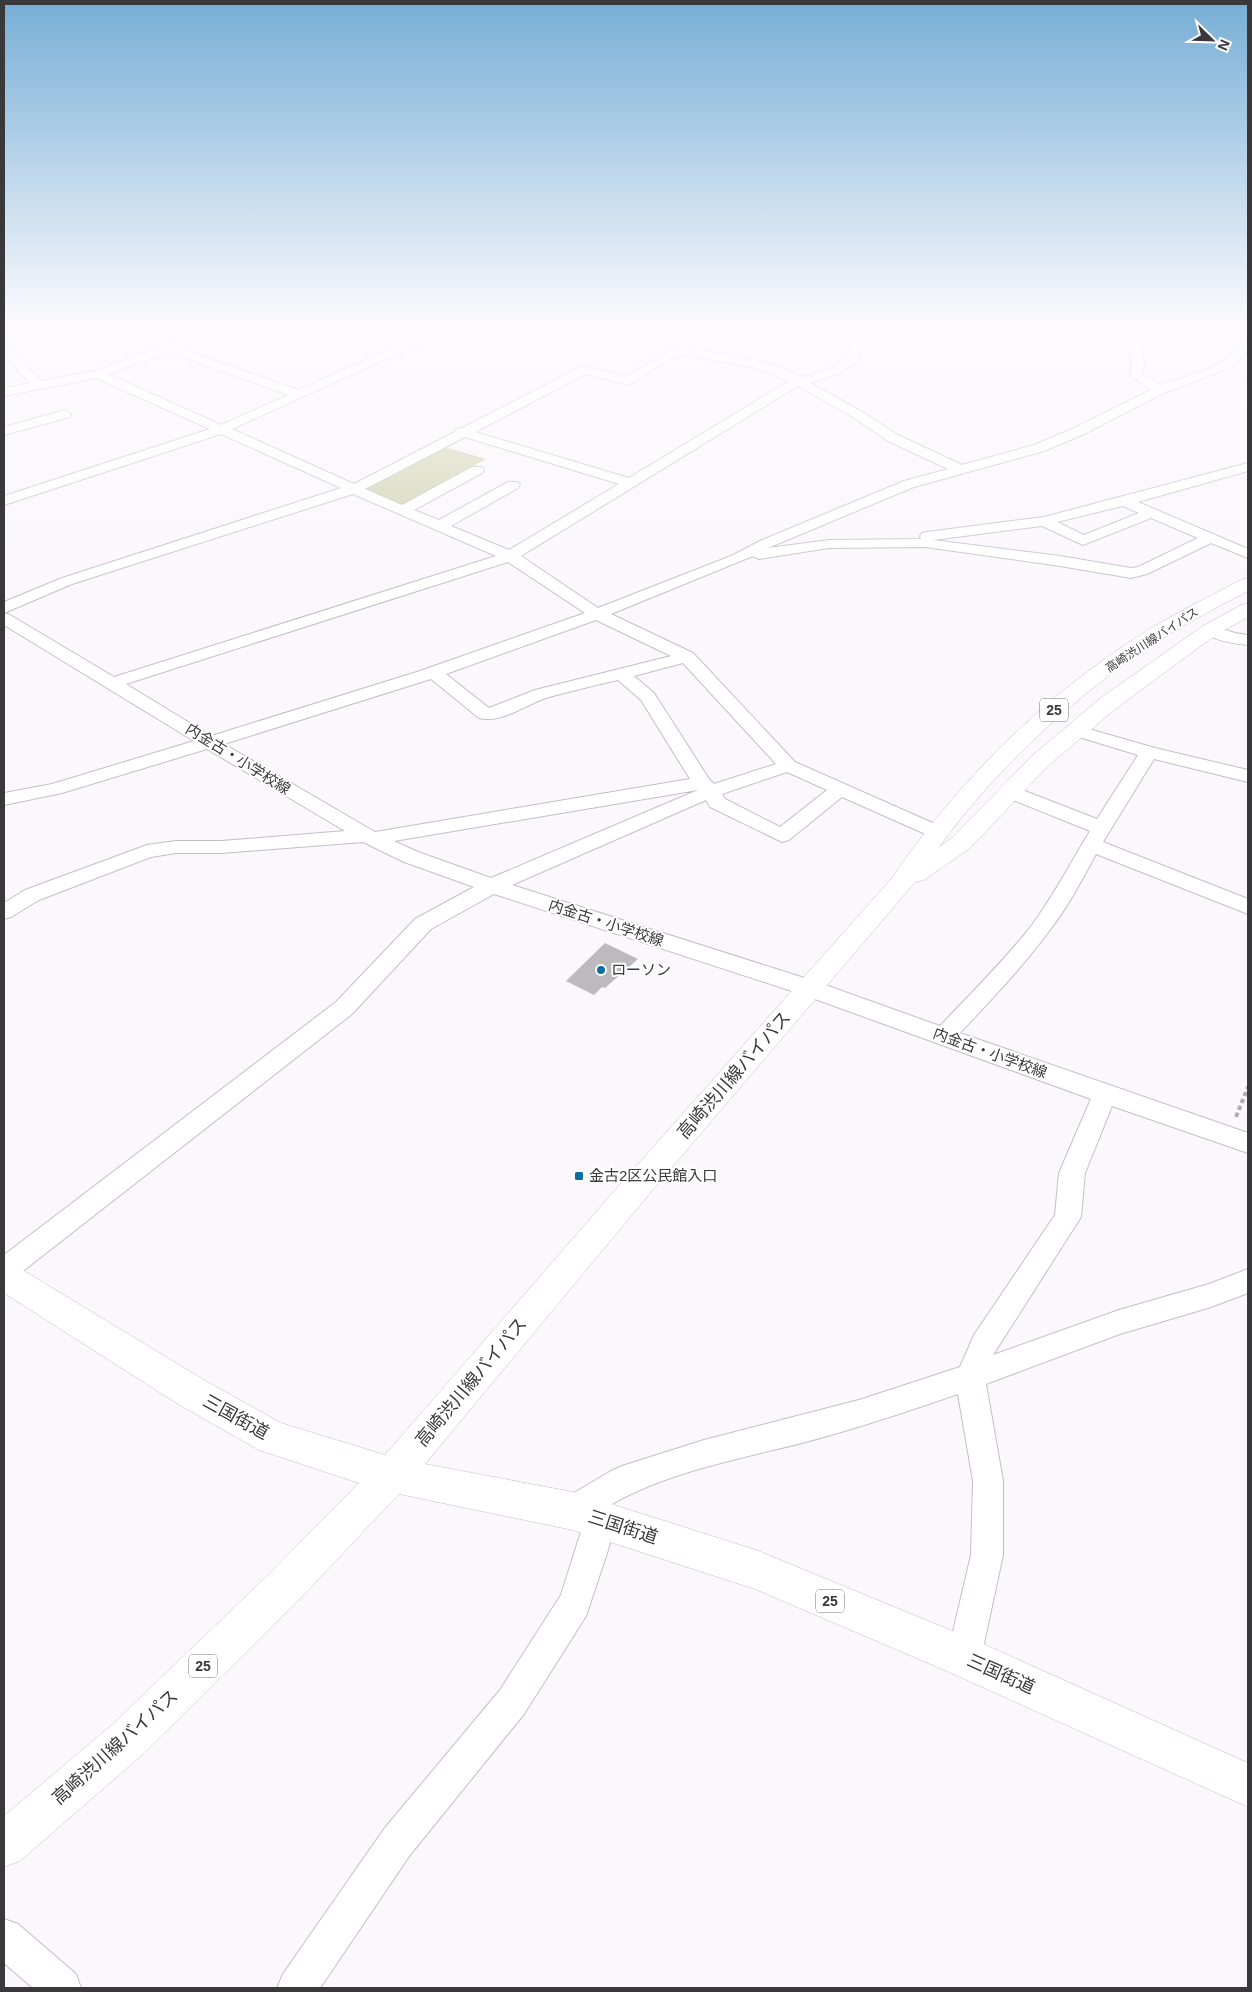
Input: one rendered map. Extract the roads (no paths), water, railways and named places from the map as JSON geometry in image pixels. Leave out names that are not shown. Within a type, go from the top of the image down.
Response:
[{"type":"main road","name":"高崎渋川線バイパス","points":[[4,1845],[128,1739],[282,1590],[392,1475],[809,988],[901,884],[937,832],[1012,749],[1042,720],[1118,660],[1183,618],[1248,584]]},
{"type":"main road","name":"高崎渋川線バイパス","points":[[901,884],[961,843],[1041,760],[1110,702],[1210,630],[1248,609]]},
{"type":"main road","name":"三国街道","points":[[4,1276],[126,1350],[190,1392],[272,1438],[392,1475],[587,1516],[756,1570],[964,1657],[1248,1785]]},
{"type":"street","points":[[4,431],[51,418]]},
{"type":"street","points":[[194,418],[510,556],[597,614],[687,657],[788,766],[937,832]]},
{"type":"street","points":[[4,501],[220,430],[246,418]]},
{"type":"street","points":[[4,608],[67,580],[354,489],[489,418]]},
{"type":"street","points":[[113,683],[510,556],[736,418]]},
{"type":"street","points":[[863,418],[893,438],[960,469]]},
{"type":"street","points":[[4,799],[55,789],[434,673],[661,590],[767,543],[909,484],[1040,448],[1105,418]]},
{"type":"street","points":[[461,432],[631,482]]},
{"type":"street","points":[[896,542],[1044,521],[1248,467]]},
{"type":"street","points":[[403,510],[477,470]]},
{"type":"street","points":[[440,526],[513,485]]},
{"type":"street","points":[[1124,501],[1248,554]]},
{"type":"street","points":[[1044,521],[1083,541],[1151,513]]},
{"type":"street","points":[[743,555],[829,544],[925,543],[1060,561],[1131,573],[1142,571],[1210,538]]},
{"type":"street","name":"内金古・小学校線","points":[[4,618],[369,838],[439,868],[809,988],[943,1037],[1238,1139]]},
{"type":"street","points":[[1210,630],[1232,638],[1248,640]]},
{"type":"street","points":[[434,673],[485,714],[496,712],[541,694],[687,657]]},
{"type":"street","points":[[622,674],[648,697],[717,803],[782,836],[840,789]]},
{"type":"street","points":[[1075,730],[1149,752],[1248,776]]},
{"type":"street","points":[[943,1037],[1027,946],[1063,895],[1149,752]]},
{"type":"street","points":[[4,912],[32,895],[146,851],[176,847],[222,847],[369,838],[706,787],[788,766]]},
{"type":"street","points":[[4,1270],[344,1008],[423,924],[492,886],[706,787]]},
{"type":"street","points":[[1010,792],[1097,837],[1248,908]]},
{"type":"street","points":[[964,1657],[987,1555],[988,1481],[970,1377],[984,1344],[1068,1217],[1072,1173],[1105,1094]]},
{"type":"street","points":[[298,1988],[397,1842],[517,1694],[574,1604],[592,1550],[587,1516],[622,1481],[704,1454],[859,1414],[970,1377],[1119,1322],[1248,1281]]},
{"type":"street","points":[[4,1938],[62,1988]]},
{"type":"place","name":"ローソン","points":[[601,970]]},
{"type":"place","name":"金古2区公民館入口","points":[[579,1176]]}]
